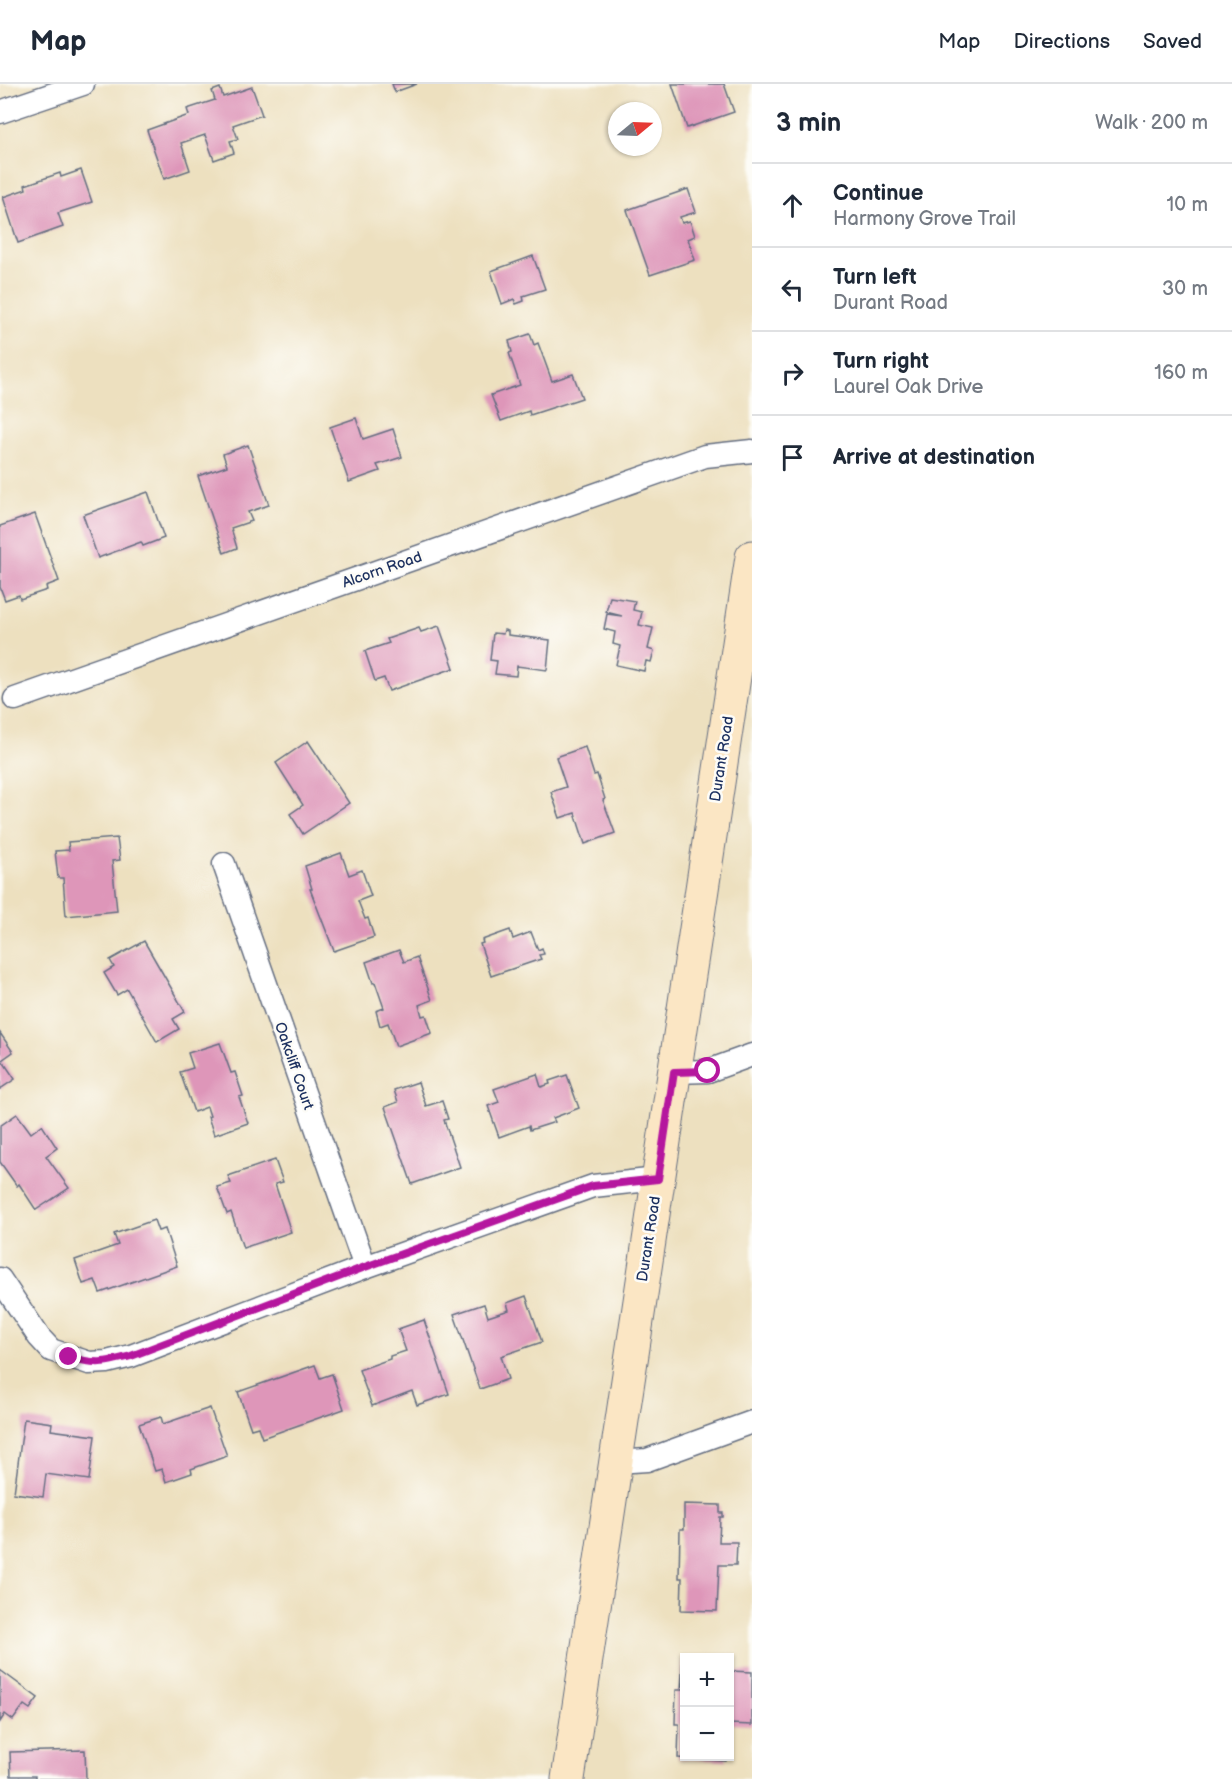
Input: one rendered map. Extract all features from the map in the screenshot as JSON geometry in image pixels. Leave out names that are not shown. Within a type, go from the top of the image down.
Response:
[{"type":"street","points":[[0,112],[83,84]]},
{"type":"street","name":"Alcorn Road","points":[[15,699],[705,456],[752,451]]},
{"type":"street","name":"Durant Road","points":[[568,1779],[752,557]]},
{"type":"street","name":"Oakcliff Court","points":[[224,864],[365,1267]]},
{"type":"street","points":[[674,1072],[708,1071],[752,1055]]},
{"type":"street","points":[[0,1279],[39,1337],[51,1350],[88,1363],[107,1362],[131,1356],[365,1267],[593,1186],[658,1179]]},
{"type":"street","points":[[616,1462],[647,1460],[752,1422]]},
{"type":"building","points":[[392,84],[417,84],[395,92]]},
{"type":"building","points":[[672,84],[724,84],[734,112],[687,128]]},
{"type":"building","points":[[252,87],[262,115],[233,125],[238,139],[230,141],[234,153],[214,160],[205,135],[181,143],[190,170],[164,179],[147,130],[189,115],[187,109],[215,100],[212,91],[220,88],[223,97]]},
{"type":"building","points":[[81,170],[92,202],[58,213],[63,227],[18,243],[3,197],[26,189],[25,185],[60,173],[61,177]]},
{"type":"building","points":[[688,189],[696,212],[680,217],[682,223],[690,221],[695,236],[688,239],[695,260],[650,275],[627,210]]},
{"type":"building","points":[[533,256],[545,289],[523,296],[524,301],[516,304],[514,299],[502,304],[491,271]]},
{"type":"building","points":[[530,334],[534,345],[538,343],[552,381],[573,374],[582,398],[530,415],[529,411],[501,421],[491,395],[520,385],[509,353],[512,352],[509,341]]},
{"type":"building","points":[[356,418],[363,439],[393,429],[402,457],[377,465],[380,471],[349,482],[330,427]]},
{"type":"building","points":[[248,445],[269,505],[248,512],[252,521],[231,528],[237,548],[224,553],[198,476],[227,466],[223,454]]},
{"type":"building","points":[[148,492],[164,538],[143,546],[141,542],[98,558],[83,515]]},
{"type":"building","points":[[35,514],[59,581],[46,586],[47,590],[20,599],[19,595],[5,600],[0,587],[0,526]]},
{"type":"building","points":[[610,597],[635,601],[633,610],[642,612],[639,625],[653,628],[648,649],[654,651],[651,662],[646,661],[644,671],[616,665],[620,646],[613,644],[615,632],[604,629],[607,614],[622,616],[606,612]]},
{"type":"building","points":[[439,626],[454,668],[389,691],[384,678],[375,681],[365,651],[389,643],[387,639],[419,628],[421,632]]},
{"type":"building","points":[[504,630],[508,631],[508,635],[550,640],[547,670],[517,666],[516,676],[495,674],[497,661],[490,660],[493,633],[503,634]]},
{"type":"building","points":[[308,741],[349,803],[303,834],[290,814],[303,805],[276,763]]},
{"type":"building","points":[[585,747],[594,775],[597,774],[605,799],[603,800],[615,833],[585,844],[575,813],[560,818],[551,792],[566,787],[556,757]]},
{"type":"building","points":[[117,838],[120,860],[112,861],[117,911],[66,916],[63,878],[58,878],[55,851],[69,850],[68,842]]},
{"type":"building","points":[[341,853],[349,875],[362,870],[371,896],[358,901],[365,919],[368,918],[374,937],[334,951],[310,889],[312,889],[305,866]]},
{"type":"building","points":[[510,930],[513,939],[531,932],[538,950],[542,948],[544,954],[539,955],[541,959],[491,976],[480,944],[483,943],[482,940]]},
{"type":"building","points":[[144,941],[185,1012],[173,1019],[179,1029],[157,1042],[127,989],[117,995],[104,973],[114,967],[110,960]]},
{"type":"building","points":[[399,950],[404,962],[417,957],[432,1000],[419,1005],[422,1016],[426,1015],[432,1033],[396,1046],[388,1023],[380,1026],[376,1011],[384,1008],[366,962]]},
{"type":"building","points":[[0,1033],[13,1052],[2,1060],[15,1079],[0,1089]]},
{"type":"building","points":[[220,1043],[231,1073],[235,1072],[243,1096],[239,1097],[248,1123],[214,1135],[207,1107],[194,1112],[180,1072],[193,1068],[188,1053]]},
{"type":"building","points":[[537,1074],[541,1087],[550,1084],[549,1081],[567,1075],[579,1108],[553,1118],[555,1122],[530,1130],[529,1126],[499,1137],[488,1106],[499,1102],[494,1089]]},
{"type":"building","points":[[418,1082],[426,1106],[442,1101],[448,1119],[444,1120],[460,1167],[412,1184],[385,1107],[398,1102],[394,1090]]},
{"type":"building","points":[[17,1114],[31,1133],[42,1125],[57,1148],[46,1156],[69,1188],[36,1210],[19,1184],[17,1186],[0,1162],[0,1126]]},
{"type":"building","points":[[275,1160],[283,1182],[275,1184],[291,1232],[243,1248],[231,1212],[227,1214],[217,1187],[231,1183],[228,1176]]},
{"type":"building","points":[[154,1220],[158,1231],[165,1229],[177,1266],[100,1293],[95,1280],[83,1284],[75,1260],[118,1245],[114,1234]]},
{"type":"building","points":[[526,1296],[542,1342],[501,1356],[508,1379],[480,1389],[454,1314],[484,1304],[488,1317],[509,1310],[507,1303]]},
{"type":"building","points":[[424,1320],[449,1394],[417,1405],[412,1391],[372,1406],[359,1370],[406,1351],[398,1329]]},
{"type":"building","points":[[315,1365],[320,1378],[332,1374],[344,1409],[262,1438],[258,1427],[251,1429],[238,1392]]},
{"type":"building","points":[[210,1408],[227,1456],[191,1469],[192,1473],[166,1482],[162,1469],[155,1471],[139,1424],[161,1417],[163,1424]]},
{"type":"building","points":[[24,1419],[52,1423],[51,1430],[95,1436],[89,1480],[46,1474],[43,1497],[14,1493]]},
{"type":"building","points":[[684,1504],[720,1505],[720,1513],[723,1513],[723,1517],[720,1517],[719,1542],[737,1542],[736,1565],[719,1565],[717,1611],[681,1610],[680,1529],[684,1529]]},
{"type":"building","points":[[0,1670],[38,1698],[30,1709],[24,1705],[13,1720],[5,1714],[0,1722]]},
{"type":"building","points":[[734,1671],[752,1672],[752,1725],[734,1724]]},
{"type":"building","points":[[676,1690],[680,1690],[680,1758],[678,1758],[679,1724],[675,1724]]},
{"type":"building","points":[[85,1750],[86,1779],[35,1779],[35,1776],[11,1776],[10,1752]]},
{"type":"route","points":[[69,1357],[88,1363],[107,1362],[131,1356],[365,1267],[593,1186],[658,1179],[674,1072],[708,1071]]}]
